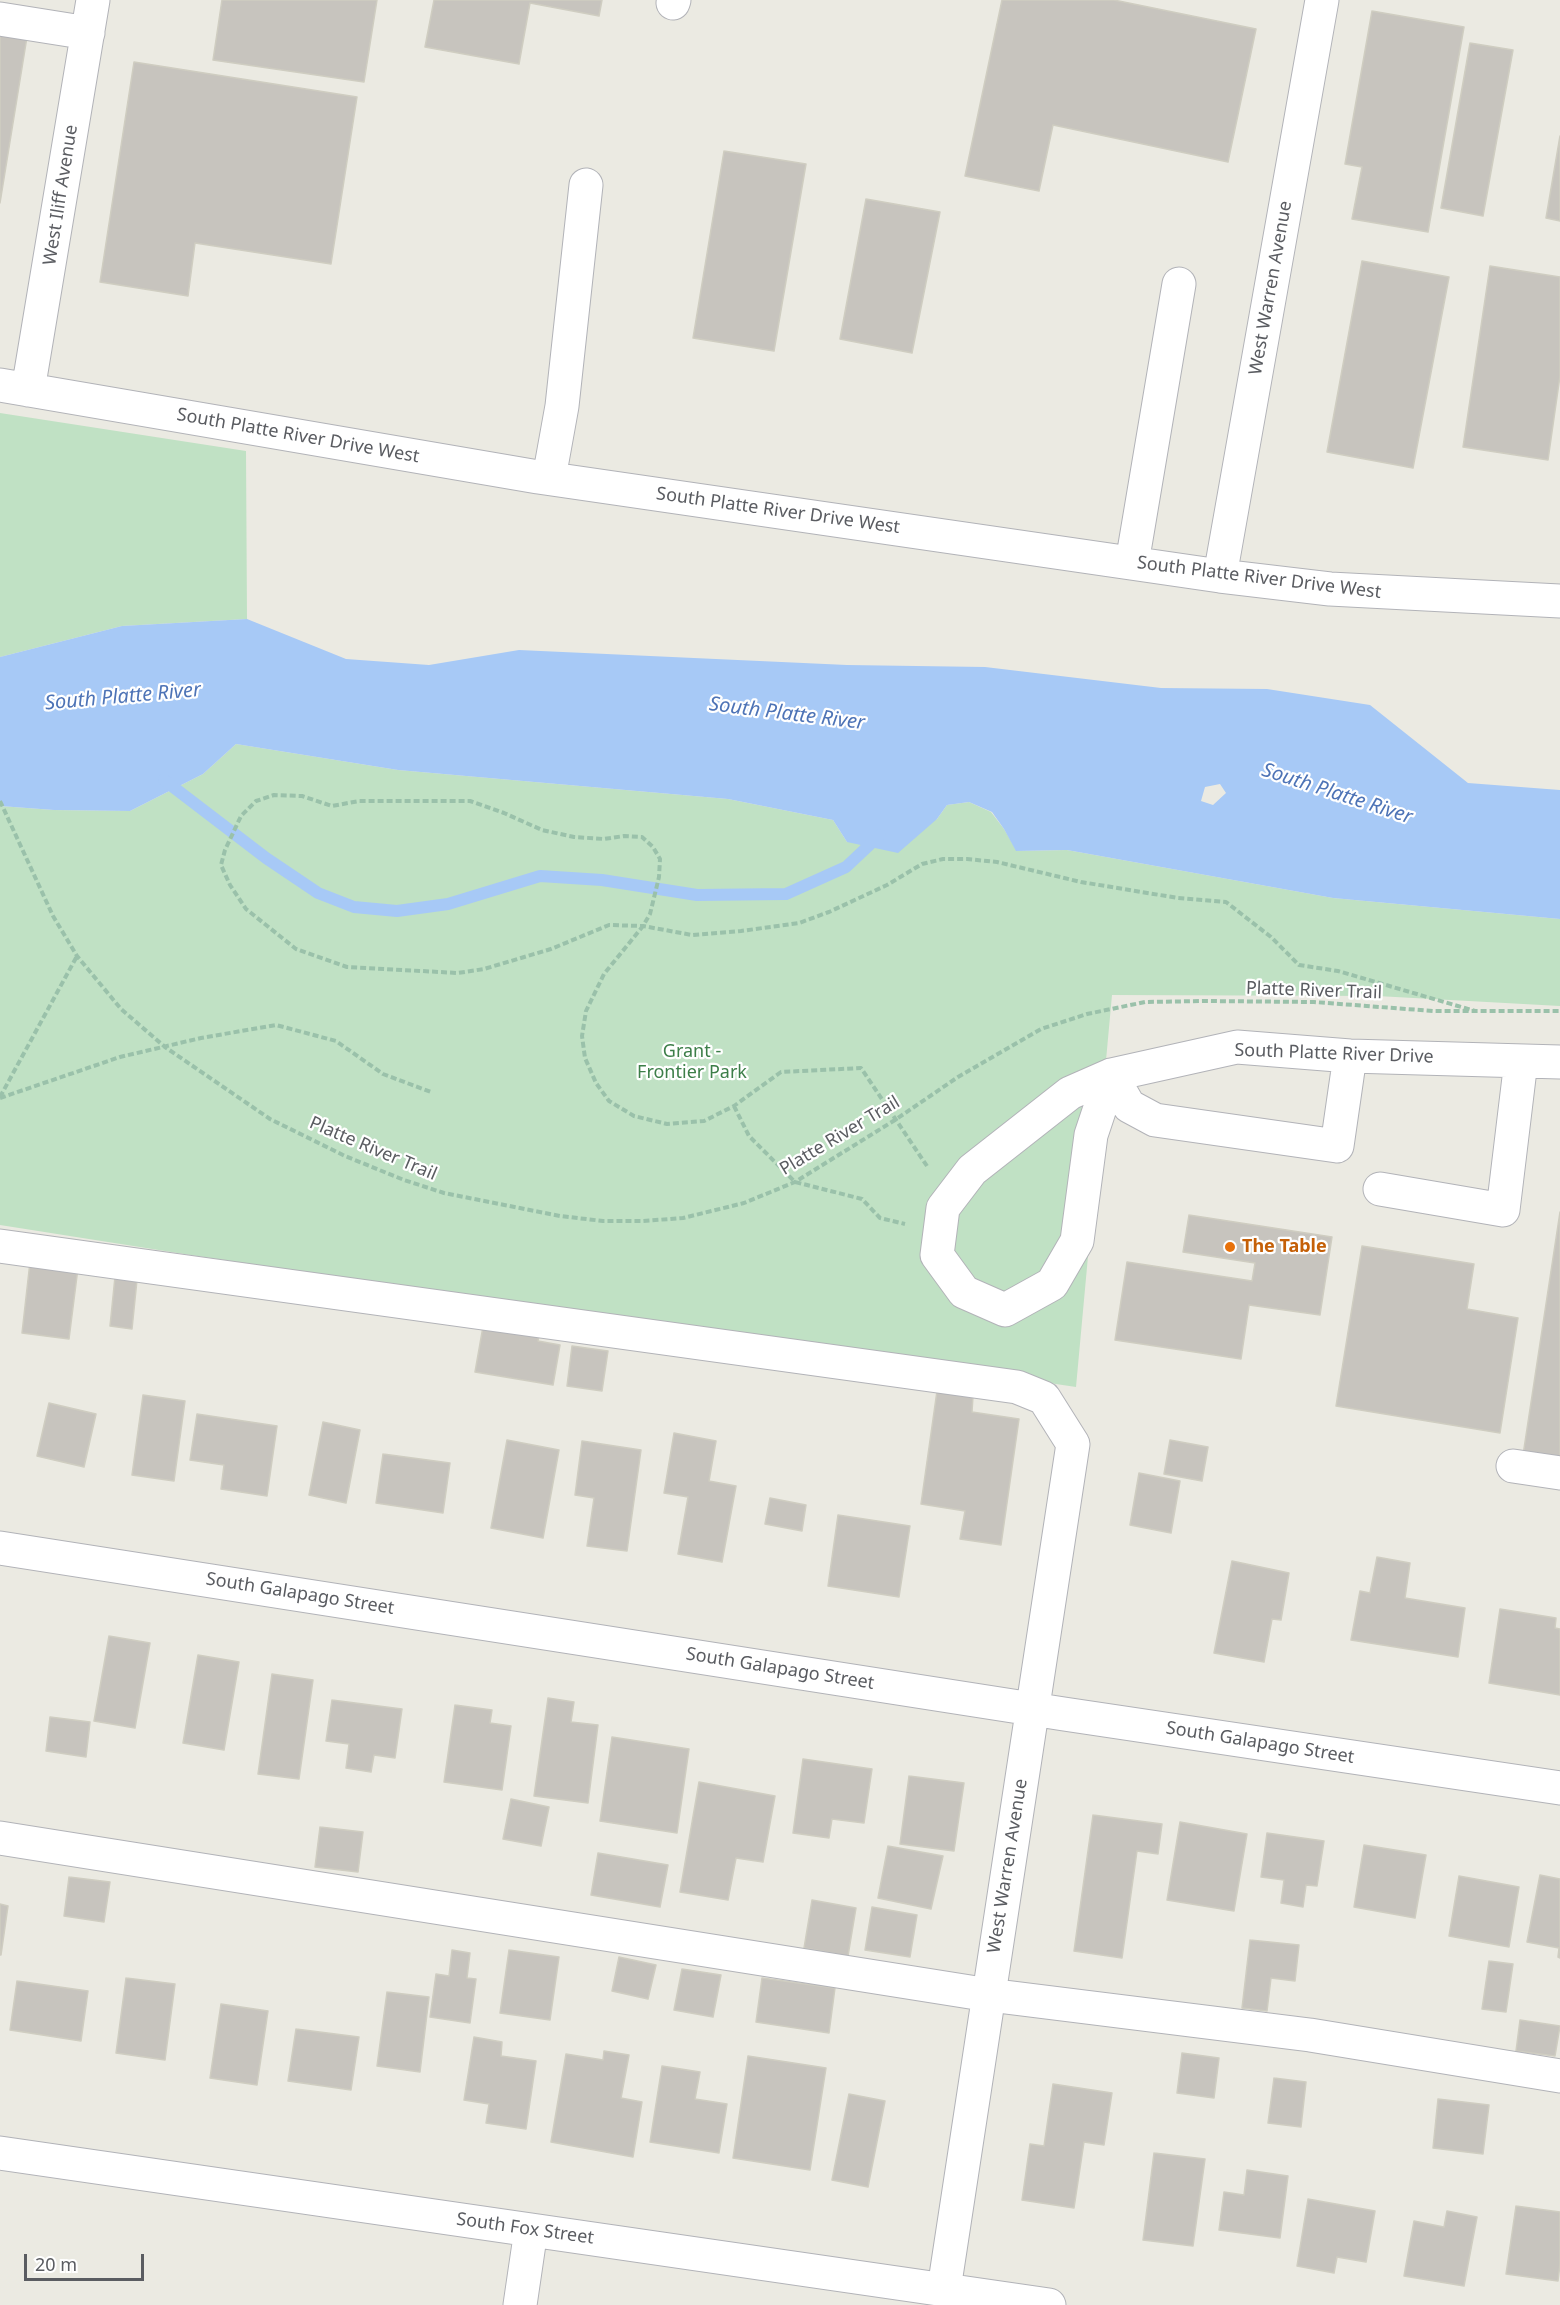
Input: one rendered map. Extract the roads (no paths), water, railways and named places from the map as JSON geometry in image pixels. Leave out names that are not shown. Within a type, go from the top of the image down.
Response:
[{"type":"street","name":"West Iliff Avenue","points":[[14,388],[93,0]]},
{"type":"street","name":"West Warren Avenue","points":[[1220,576],[1322,0]]},
{"type":"street","points":[[0,19],[88,33]]},
{"type":"street","points":[[549,478],[562,406],[586,185]]},
{"type":"street","points":[[1132,563],[1179,284]]},
{"type":"street","name":"South Platte River Drive West","points":[[14,388],[549,478],[1220,576],[1330,589],[1560,601]]},
{"type":"street","name":"South Platte River Drive","points":[[1111,1075],[1091,1135],[1077,1241],[1052,1284],[1005,1310],[964,1292],[938,1255],[943,1208],[949,1199],[972,1170],[1070,1093],[1111,1075],[1237,1047],[1350,1056],[1560,1062]]},
{"type":"street","points":[[1111,1075],[1129,1106],[1155,1120],[1337,1146],[1350,1056]]},
{"type":"street","points":[[1380,1189],[1503,1210],[1521,1061]]},
{"type":"street","name":"West Warren Avenue","points":[[0,1246],[1017,1387],[1044,1398],[1073,1444],[944,2289]]},
{"type":"street","points":[[1513,1466],[1560,1473]]},
{"type":"street","name":"South Galapago Street","points":[[0,1548],[1032,1709],[1560,1788]]},
{"type":"street","points":[[0,1838],[989,1995],[1310,2035],[1560,2076]]},
{"type":"street","name":"South Fox Street","points":[[0,2153],[1049,2305]]},
{"type":"street","points":[[520,2305],[531,2230]]},
{"type":"water","name":"South Platte River","points":[[247,619],[346,659],[429,665],[519,650],[847,665],[985,667],[1161,688],[1267,689],[1370,705],[1468,783],[1560,790],[1560,919],[1333,898],[1067,850],[1016,851],[992,812],[969,802],[947,805],[937,819],[898,853],[847,842],[833,820],[728,799],[398,770],[236,744],[203,774],[130,811],[54,810],[0,806],[0,657],[122,626]],"holes":[[[1220,784],[1226,793],[1213,805],[1201,801],[1205,787]]]},
{"type":"waterway","points":[[164,780],[266,858],[318,893],[354,907],[397,911],[448,904],[540,876],[602,880],[697,895],[786,894],[846,867],[880,835]]},
{"type":"place","name":"The Table","points":[[1230,1247]]},
{"type":"park label","name":"Grant - Frontier Park","points":[[692,1062]]}]
